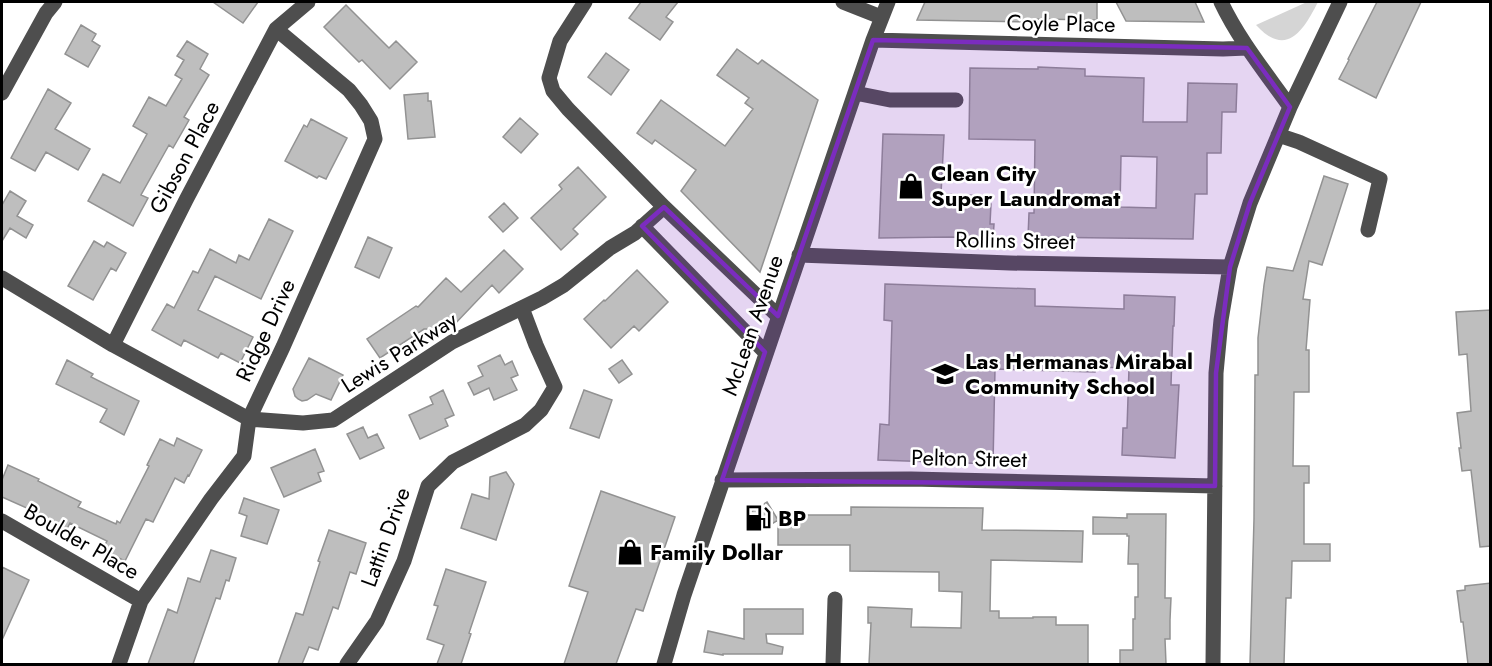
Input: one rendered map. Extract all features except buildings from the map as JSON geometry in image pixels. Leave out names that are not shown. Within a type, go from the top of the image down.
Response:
[{"type":"street","points":[[2,93],[46,13],[55,2]]},
{"type":"street","name":"Gibson Place","points":[[113,345],[276,29],[308,2]]},
{"type":"street","points":[[585,2],[560,41],[549,78],[553,91],[568,110],[664,207],[778,316]]},
{"type":"street","points":[[843,2],[881,17]]},
{"type":"street","name":"McLean Avenue","points":[[664,664],[684,596],[765,352],[888,2]]},
{"type":"street","points":[[1221,2],[1247,48],[1290,107]]},
{"type":"street","points":[[1213,664],[1215,373],[1230,267],[1250,203],[1278,135],[1340,2]]},
{"type":"street","name":"Ridge Drive","points":[[119,664],[141,601],[211,499],[244,456],[249,419],[375,139],[371,121],[349,90],[276,29]]},
{"type":"street","name":"Coyle Place","points":[[873,40],[1247,48]]},
{"type":"street","points":[[855,93],[890,100],[956,100]]},
{"type":"street","points":[[1278,135],[1299,142],[1380,179],[1368,230]]},
{"type":"street","name":"Lewis Parkway","points":[[2,278],[113,345],[249,419],[303,423],[333,420],[452,342],[564,285],[610,248],[635,233],[664,207]]},
{"type":"street","points":[[642,226],[765,352]]},
{"type":"street","name":"Rollins Street","points":[[799,255],[1010,263],[1230,267]]},
{"type":"street","name":"Lattin Drive","points":[[347,664],[377,621],[404,561],[428,486],[453,462],[525,425],[542,410],[555,387],[522,308]]},
{"type":"street","name":"Pelton Street","points":[[723,480],[911,479],[1215,486]]},
{"type":"street","name":"Boulder Place","points":[[2,521],[141,601]]},
{"type":"street","points":[[832,664],[835,599]]},
{"type":"highlighted area","points":[[873,40],[1247,48],[1290,107],[1250,203],[1230,267],[1216,373],[1215,486],[722,480],[765,352],[642,226],[664,207],[778,316]]},
{"type":"shaded area","points":[[1307,2],[1318,2],[1307,22],[1286,40],[1277,40],[1267,35],[1256,25]]},
{"type":"place","name":"Clean City Super Laundromat","points":[[911,186]]},
{"type":"place","name":"Las Hermanas Mirabal Community School","points":[[945,374]]},
{"type":"place","name":"BP","points":[[758,518]]},
{"type":"place","name":"Family Dollar","points":[[630,552]]}]
